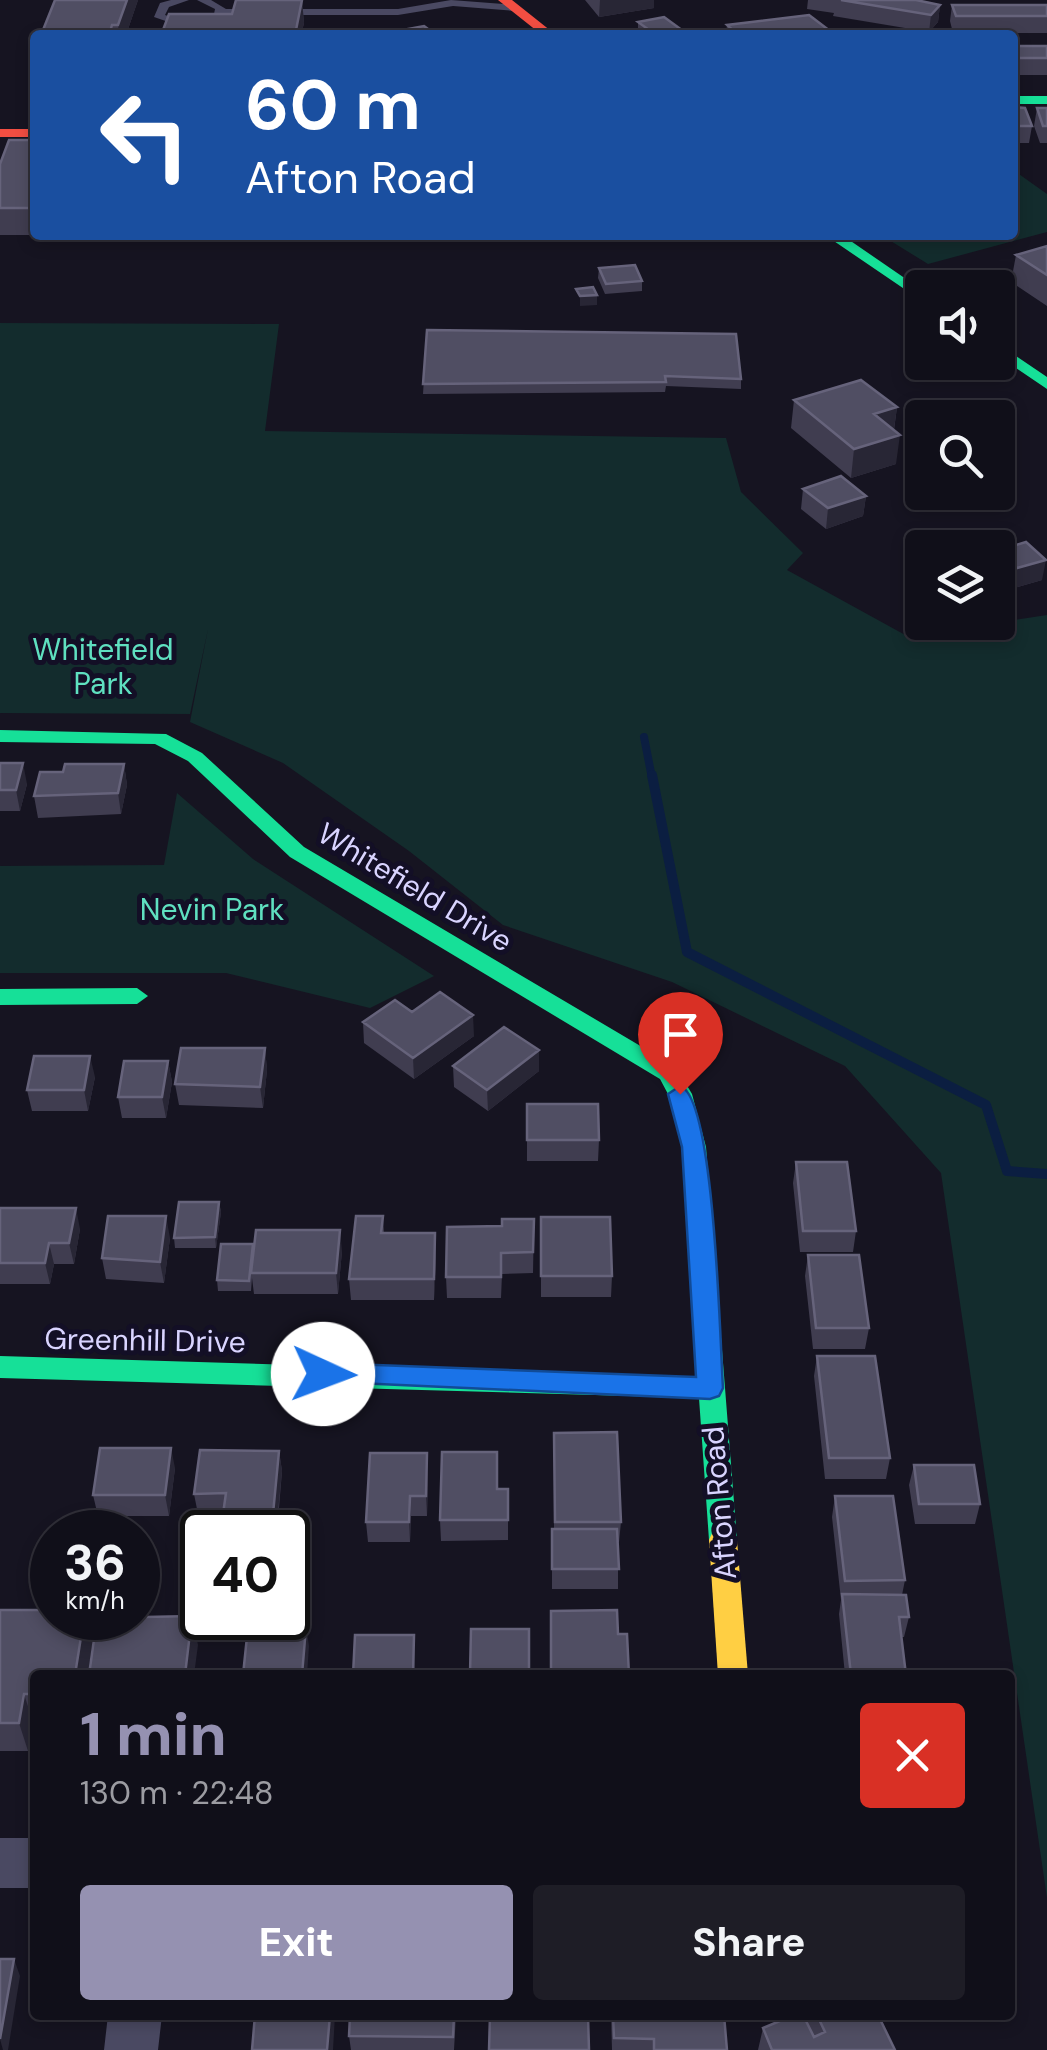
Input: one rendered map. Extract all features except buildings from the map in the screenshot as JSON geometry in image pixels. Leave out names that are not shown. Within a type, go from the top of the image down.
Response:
[{"type":"street","points":[[509,4],[543,30]]},
{"type":"street","points":[[1018,100],[1047,100]]},
{"type":"street","points":[[0,133],[30,133]]},
{"type":"street","points":[[839,240],[905,285]]},
{"type":"street","points":[[1015,361],[1047,384]]},
{"type":"street","name":"Whitefield Drive","points":[[0,736],[159,738],[195,758],[297,852],[668,1073],[680,1094]]},
{"type":"street","points":[[0,997],[137,996]]},
{"type":"street","name":"Afton Road","points":[[680,1094],[694,1147],[733,1670]]},
{"type":"street","name":"Greenhill Drive","points":[[0,1367],[284,1372],[710,1388]]},
{"type":"street","points":[[0,1862],[30,1863]]},
{"type":"street","points":[[130,2050],[134,2020]]},
{"type":"lane","points":[[184,0],[164,5],[159,17],[194,24],[212,20],[222,12],[356,6],[412,11],[455,1],[509,4]]},
{"type":"lane","points":[[202,0],[218,4],[222,12]]},
{"type":"green space","points":[[1018,174],[1047,194],[1047,232],[1018,240]]},
{"type":"green space","points":[[889,240],[1017,240],[928,264]]},
{"type":"green space","name":"Whitefield Park","points":[[0,323],[279,324],[265,431],[726,438],[741,492],[803,553],[787,570],[905,635],[905,640],[1015,640],[1015,620],[1047,615],[1047,1898],[941,1173],[845,1066],[672,982],[503,925],[409,851],[283,763],[190,722],[208,629],[190,714],[0,713]]},
{"type":"green space","name":"Nevin Park","points":[[177,793],[253,859],[434,976],[370,1008],[226,973],[0,973],[0,866],[164,865]]},
{"type":"waterway","points":[[644,737],[652,778]]},
{"type":"waterway","points":[[652,775],[687,952],[986,1105],[1007,1171],[1047,1174]]},
{"type":"traffic: fast","points":[[1018,100],[1047,100]]},
{"type":"traffic: fast","points":[[839,240],[905,285]]},
{"type":"traffic: fast","points":[[1015,361],[1047,384]]},
{"type":"traffic: fast","points":[[0,736],[159,738],[195,757],[297,852],[668,1073],[680,1094],[694,1147],[723,1540]]},
{"type":"traffic: fast","points":[[0,997],[137,996]]},
{"type":"traffic: fast","points":[[0,1367],[710,1388]]},
{"type":"traffic: slow","points":[[723,1540],[733,1670]]},
{"type":"traffic: jam","points":[[504,0],[543,30]]},
{"type":"traffic: jam","points":[[0,133],[30,133]]},
{"type":"route","points":[[323,1374],[710,1388],[694,1147],[680,1094]]}]
